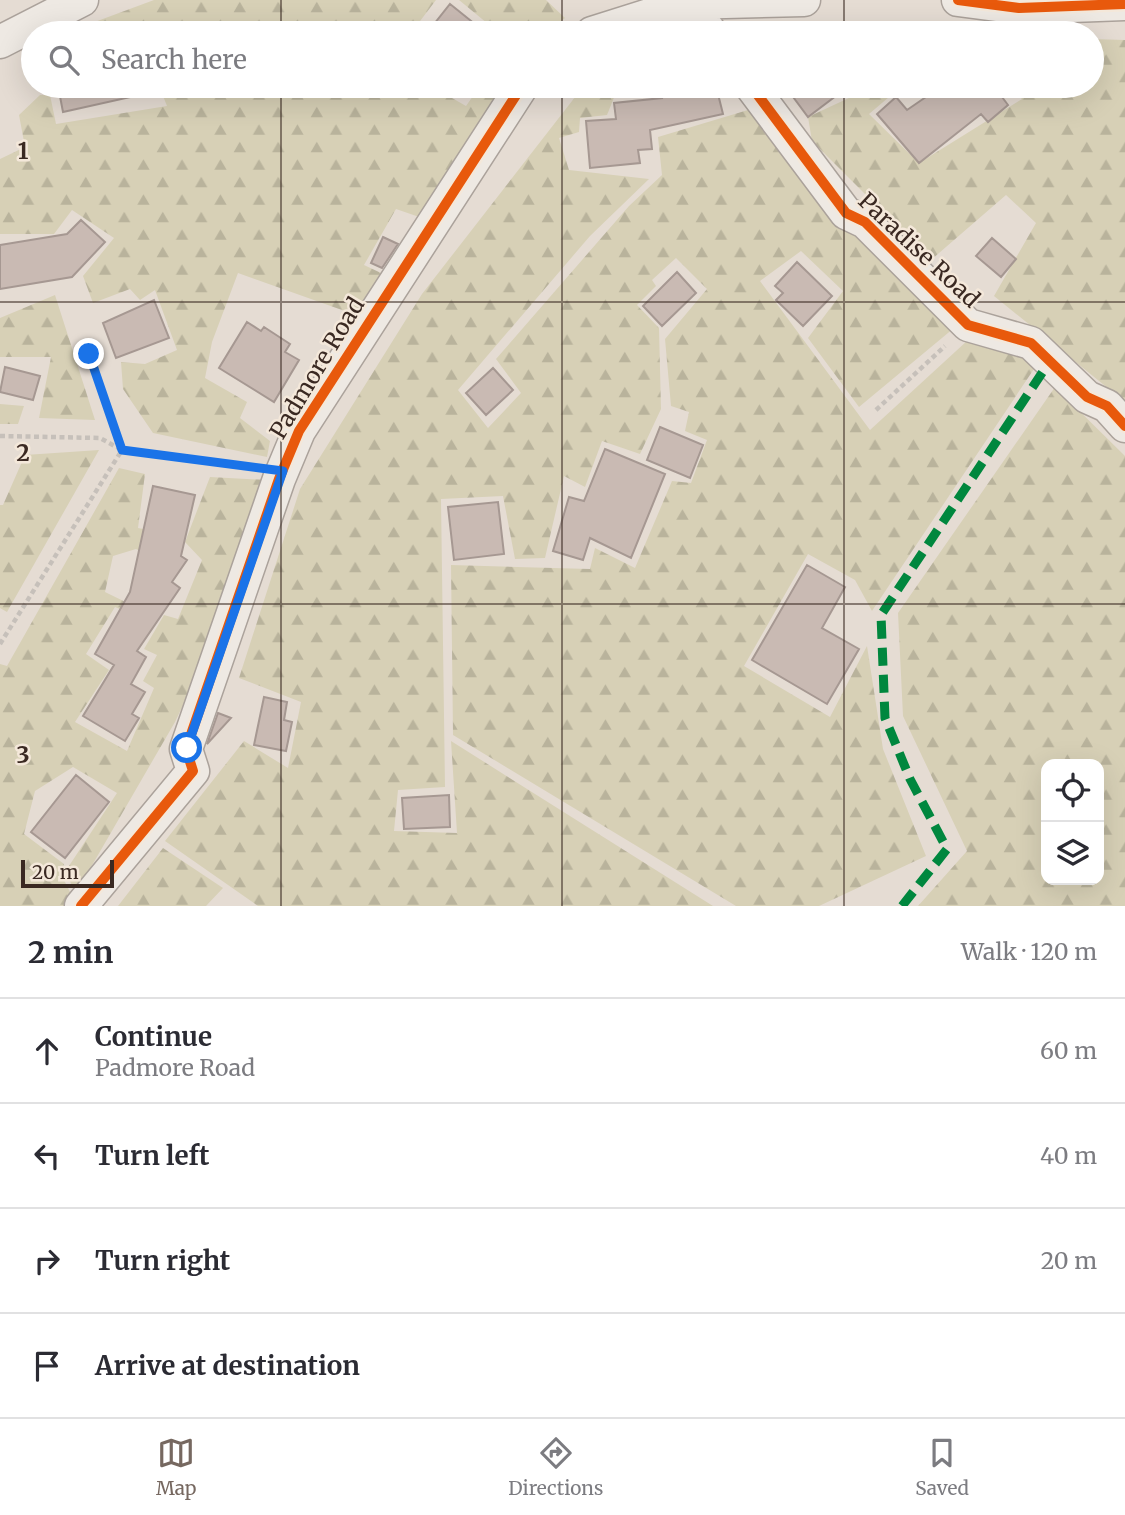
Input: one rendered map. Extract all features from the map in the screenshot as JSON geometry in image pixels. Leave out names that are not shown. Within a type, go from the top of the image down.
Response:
[{"type":"street","points":[[40,21],[82,0]]},
{"type":"street","points":[[628,21],[687,1],[804,0]]},
{"type":"street","points":[[958,0],[1019,8],[1125,5]]},
{"type":"street","points":[[687,1],[702,21]]},
{"type":"street","points":[[0,41],[21,30]]},
{"type":"street","name":"Padmore Road","points":[[81,906],[193,771],[187,748],[299,432],[399,271],[514,98]]},
{"type":"street","name":"Paradise Road","points":[[760,98],[846,213],[865,222],[968,326],[1031,343],[1087,397],[1107,406],[1125,426]]},
{"type":"path","points":[[876,410],[968,326]]},
{"type":"path","points":[[89,354],[122,450]]},
{"type":"path","points":[[0,436],[100,438],[122,450],[283,471]]},
{"type":"path","points":[[0,644],[122,450]]},
{"type":"green space","points":[[154,0],[436,0],[420,21],[97,21]]},
{"type":"green space","points":[[459,0],[546,0],[565,18],[561,21],[484,21]]},
{"type":"green space","points":[[1104,39],[1125,40],[1125,402],[994,296],[1036,223],[1006,195],[931,260],[812,141],[808,117],[849,98],[888,98],[869,114],[919,163],[1022,99],[1104,98]]},
{"type":"green space","points":[[37,98],[51,98],[56,124],[167,106],[164,98],[452,98],[466,106],[472,98],[506,98],[425,219],[396,209],[364,265],[381,273],[356,315],[238,273],[212,342],[205,378],[247,402],[240,418],[270,441],[267,457],[153,433],[123,389],[121,362],[145,364],[177,350],[155,290],[140,300],[130,289],[93,303],[83,276],[114,238],[72,210],[54,234],[0,234],[0,159],[25,147],[19,115]]},
{"type":"green space","points":[[574,98],[614,98],[607,115],[580,118],[579,132],[559,138],[569,170],[649,179],[590,236],[458,390],[488,428],[521,393],[496,359],[629,206],[662,175],[658,137],[748,110],[954,328],[859,407],[808,338],[843,291],[801,251],[760,281],[870,430],[968,340],[1038,363],[872,611],[855,580],[808,554],[744,666],[830,717],[867,646],[883,749],[926,856],[819,906],[736,906],[453,735],[451,565],[590,569],[595,548],[635,568],[672,481],[691,483],[707,440],[685,431],[689,412],[671,406],[665,339],[707,289],[676,258],[652,280],[656,286],[637,305],[659,328],[661,409],[640,454],[602,441],[585,487],[564,476],[545,558],[515,559],[503,496],[441,499],[445,787],[398,790],[394,831],[457,833],[451,741],[713,906],[258,906],[165,841],[244,741],[288,768],[301,702],[239,678],[300,489],[422,294]]},
{"type":"green space","points":[[55,295],[95,420],[39,418],[51,357],[0,357],[0,318]]},
{"type":"green space","points":[[1055,387],[1125,456],[1125,906],[918,906],[967,851],[903,716],[898,613]]},
{"type":"green space","points":[[0,404],[24,406],[18,424],[0,424]]},
{"type":"green space","points":[[99,450],[7,612],[0,608],[0,505],[3,505],[25,455]]},
{"type":"green space","points":[[119,468],[145,474],[138,528],[170,534],[152,557],[136,549],[113,556],[105,592],[146,612],[141,618],[115,607],[86,654],[109,670],[75,722],[127,751],[154,688],[143,681],[157,655],[144,649],[164,615],[178,619],[202,560],[185,542],[210,477],[268,480],[203,663],[175,722],[76,893],[65,872],[117,793],[73,767],[35,791],[24,834],[64,864],[62,876],[74,900],[69,906],[0,906],[0,664],[7,666]]},
{"type":"green space","points":[[163,848],[223,888],[206,906],[118,906]]},
{"type":"building","points":[[450,4],[471,21],[437,21]]},
{"type":"building","points":[[60,98],[126,98],[63,112]]},
{"type":"building","points":[[662,98],[719,98],[723,114],[650,130],[652,149],[638,150],[640,163],[590,168],[586,121],[616,119],[614,103]]},
{"type":"building","points":[[794,98],[833,98],[808,117]]},
{"type":"building","points":[[895,98],[907,110],[924,98],[1003,98],[1008,105],[988,122],[981,114],[919,163],[877,114]]},
{"type":"building","points":[[81,220],[105,242],[72,277],[0,289],[0,245],[67,234]]},
{"type":"building","points":[[383,237],[398,244],[382,268],[371,263]]},
{"type":"building","points":[[992,238],[1016,259],[1001,277],[976,256]]},
{"type":"building","points":[[797,262],[832,296],[803,326],[776,300],[783,293],[775,286]]},
{"type":"building","points":[[677,272],[696,293],[662,326],[643,306]]},
{"type":"building","points":[[154,300],[169,338],[116,358],[103,323]]},
{"type":"building","points":[[247,322],[261,331],[264,327],[290,344],[285,352],[299,360],[274,402],[219,368]]},
{"type":"building","points":[[5,367],[40,376],[33,400],[0,392]]},
{"type":"building","points":[[493,368],[513,390],[486,415],[466,393]]},
{"type":"building","points":[[660,427],[703,445],[690,478],[647,460]]},
{"type":"building","points":[[605,449],[665,474],[631,558],[590,538],[583,560],[553,551],[569,497],[584,501]]},
{"type":"building","points":[[153,486],[195,495],[181,556],[187,560],[172,582],[180,588],[137,651],[146,657],[131,684],[145,692],[132,714],[139,718],[125,741],[83,716],[114,665],[95,654],[130,592]]},
{"type":"building","points":[[498,502],[504,554],[454,560],[448,507]]},
{"type":"building","points":[[807,565],[845,587],[822,628],[859,649],[827,704],[752,660]]},
{"type":"building","points":[[264,697],[287,702],[284,720],[292,722],[286,751],[254,745]]},
{"type":"building","points":[[218,713],[231,718],[207,744]]},
{"type":"building","points":[[76,775],[109,802],[65,858],[31,832]]},
{"type":"building","points":[[449,795],[450,827],[404,829],[402,798]]},
{"type":"marked path","points":[[902,906],[947,849],[910,779],[885,718],[881,615],[1050,361]]},
{"type":"cycle path","points":[[958,0],[1019,8],[1125,4]]},
{"type":"cycle path","points":[[81,906],[193,771],[186,749],[279,479],[299,431],[514,98]]},
{"type":"cycle path","points":[[760,98],[846,213],[865,222],[968,325],[1031,343],[1087,397],[1107,406],[1125,426]]},
{"type":"route","points":[[89,354],[122,450],[283,471],[187,748]]}]
